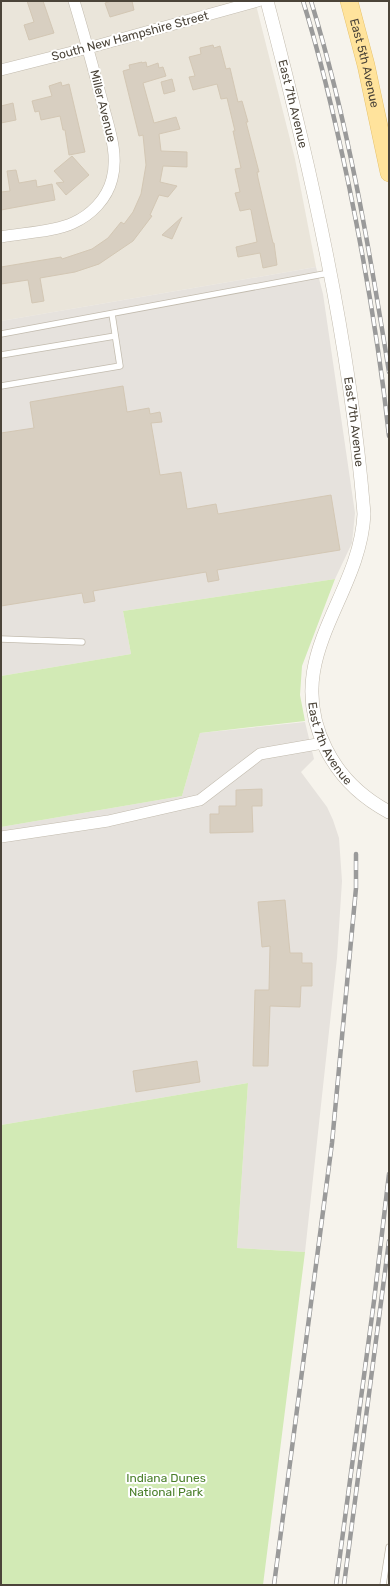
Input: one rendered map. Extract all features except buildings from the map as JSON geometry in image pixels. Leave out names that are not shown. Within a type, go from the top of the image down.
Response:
[{"type":"main road","name":"East 5th Avenue","points":[[349,1],[366,65],[389,173]]},
{"type":"street","name":"Miller Avenue","points":[[1,237],[57,228],[72,224],[88,215],[95,209],[103,200],[109,188],[114,168],[113,148],[88,48],[74,1]]},
{"type":"street","name":"South New Hampshire Street","points":[[1,70],[88,48],[258,1]]},
{"type":"street","name":"East 7th Avenue","points":[[267,1],[289,88],[330,273],[348,386],[364,514],[364,528],[358,551],[325,630],[314,665],[312,678],[313,705],[318,731],[336,767],[347,781],[368,800],[389,812]]},
{"type":"street","points":[[1,837],[108,821],[200,800],[260,754],[323,743]]},
{"type":"lane","points":[[1,334],[330,273]]},
{"type":"lane","points":[[1,386],[120,366],[112,314]]},
{"type":"lane","points":[[1,355],[116,336]]},
{"type":"lane","points":[[1,639],[82,642]]},
{"type":"lane","points":[[383,1585],[389,1547]]},
{"type":"shaded area","points":[[1,1],[255,1],[295,159],[316,267],[1,321]]},
{"type":"shaded area","points":[[316,267],[323,294],[355,513],[352,543],[335,579],[123,611],[131,654],[1,676],[1,321]]},
{"type":"shaded area","points":[[305,722],[314,759],[301,772],[327,807],[333,820],[339,838],[342,881],[337,958],[305,1252],[237,1248],[248,1083],[1,1125],[1,827],[182,796],[200,733]]},
{"type":"green space","points":[[335,579],[302,666],[300,695],[305,721],[200,733],[182,796],[1,827],[1,676],[131,654],[123,611]]},
{"type":"green space","name":"Indiana Dunes National Park","points":[[248,1083],[237,1248],[305,1252],[263,1585],[1,1585],[1,1125]]},
{"type":"railway","points":[[303,1],[328,93],[355,217],[377,342],[389,436]]},
{"type":"railway","points":[[311,1],[336,92],[347,139],[374,278],[389,372]]},
{"type":"railway","points":[[274,1585],[332,1143],[356,888],[356,854]]},
{"type":"railway","points":[[336,1585],[374,1301],[389,1174]]},
{"type":"railway","points":[[344,1585],[389,1241]]}]
